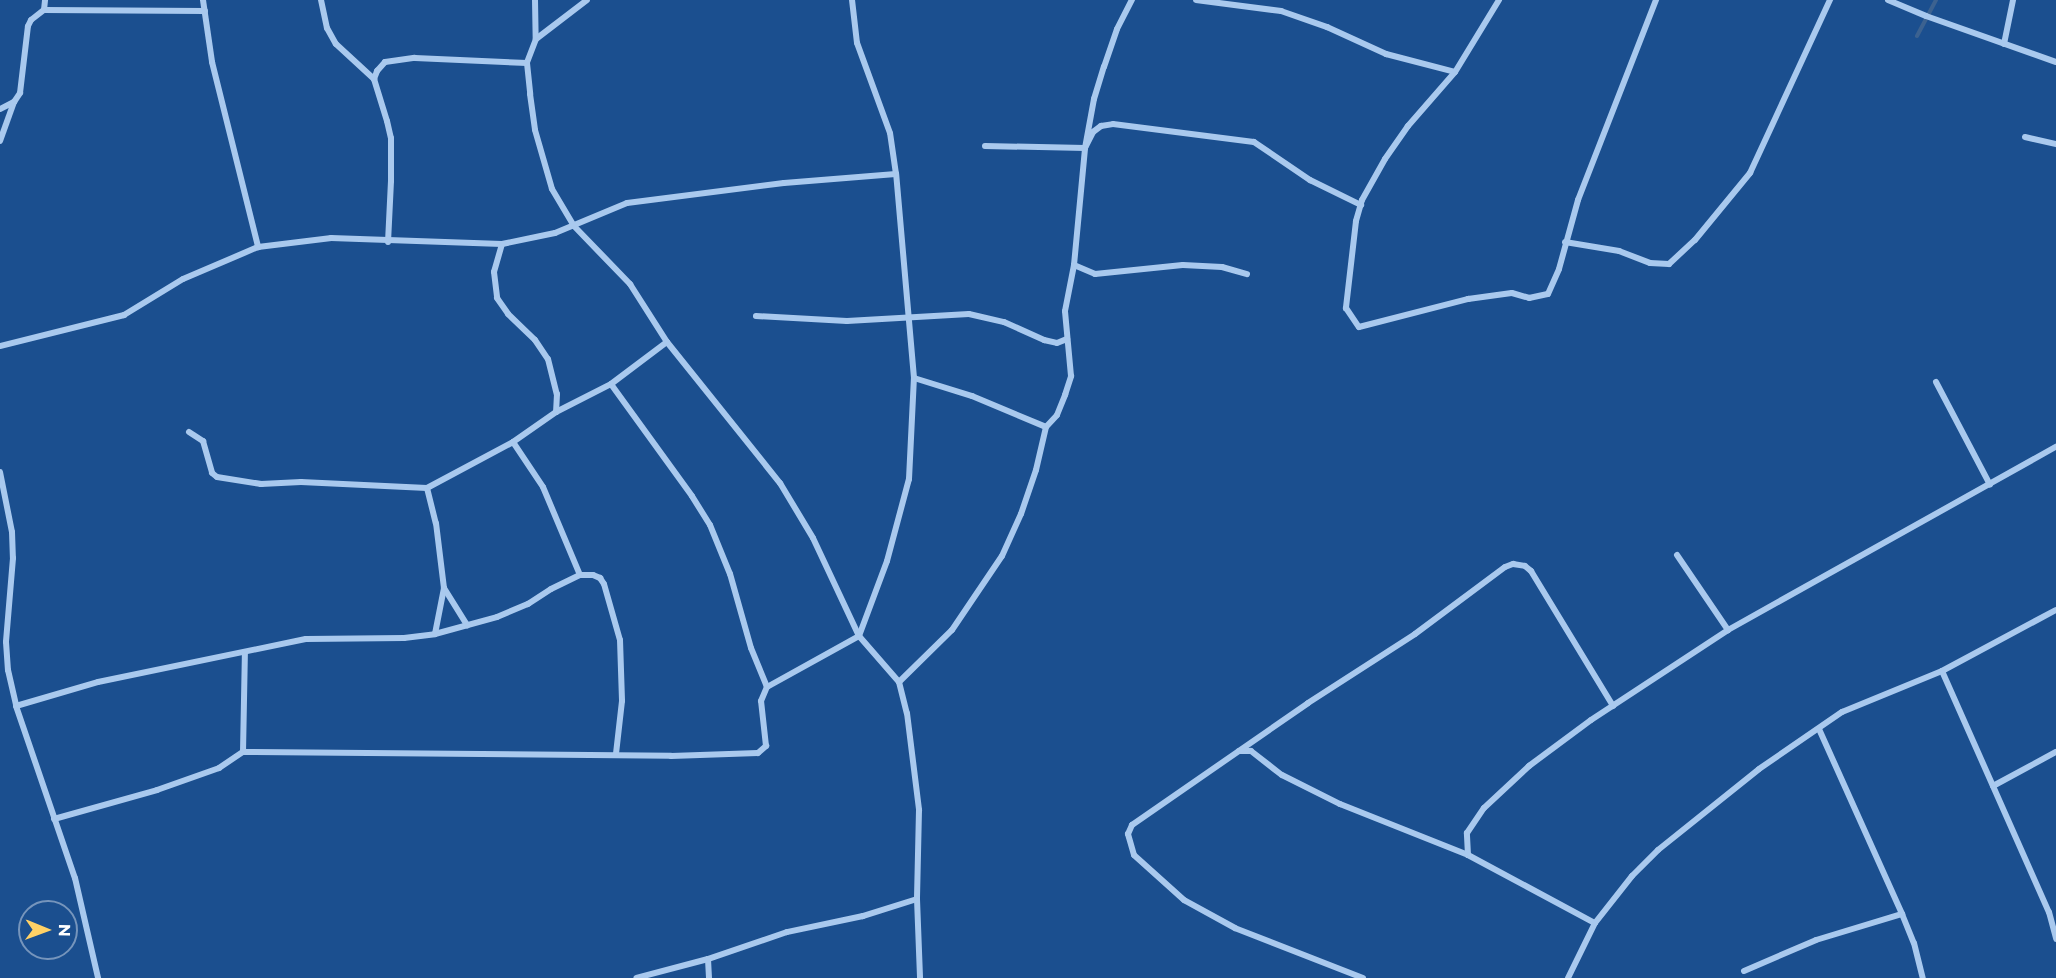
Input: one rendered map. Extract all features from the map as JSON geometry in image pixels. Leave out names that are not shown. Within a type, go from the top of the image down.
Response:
[{"type":"street","points":[[44,10],[45,0]]},
{"type":"street","points":[[203,0],[212,62],[258,246]]},
{"type":"street","points":[[321,0],[327,28],[336,44],[374,80]]},
{"type":"street","points":[[535,0],[536,39],[527,63],[535,130],[552,189],[574,226],[640,297],[667,342],[780,483],[813,538],[859,636],[899,682],[909,724],[919,810],[917,899],[920,978]]},
{"type":"street","points":[[536,39],[588,0]]},
{"type":"street","points":[[54,819],[168,786],[219,768],[243,752],[326,755],[616,754],[671,756],[758,753],[766,746],[761,701],[767,687],[859,636],[905,502],[912,443],[914,378],[911,318],[896,174],[890,133],[857,43],[852,0]]},
{"type":"street","points":[[1196,0],[1281,11],[1327,27],[1386,54],[1455,72]]},
{"type":"street","points":[[1498,0],[1455,72],[1402,134],[1372,181],[1361,205],[1356,221],[1346,308],[1359,327],[1468,299],[1512,293],[1529,298],[1548,294],[1559,269],[1578,200],[1656,0]]},
{"type":"street","points":[[1565,242],[1619,251],[1650,263],[1669,264],[1686,248],[1750,173],[1809,41],[1830,0]]},
{"type":"street","points":[[1888,0],[1928,17],[2056,62]]},
{"type":"street","points":[[2004,44],[2013,0]]},
{"type":"street","points":[[899,682],[952,630],[1002,556],[1025,503],[1046,428],[1057,415],[1071,376],[1071,356],[1065,311],[1074,265],[1085,148],[1094,99],[1104,67],[1117,29],[1132,1]]},
{"type":"street","points":[[1,139],[22,84],[28,26],[31,20],[44,10],[204,11]]},
{"type":"street","points":[[388,242],[391,138],[374,80],[376,71],[384,63],[415,58],[527,63]]},
{"type":"street","points":[[0,110],[14,102]]},
{"type":"street","points":[[1085,148],[1093,132],[1101,126],[1113,124],[1254,142],[1310,180],[1361,205]]},
{"type":"street","points":[[2025,137],[2056,144]]},
{"type":"street","points":[[985,146],[1085,148]]},
{"type":"street","points":[[0,346],[124,315],[183,279],[258,246],[331,238],[388,242],[502,244],[555,233],[627,203],[784,183],[896,174]]},
{"type":"street","points":[[502,244],[494,272],[497,298],[508,314],[535,340],[548,359],[557,394],[556,412]]},
{"type":"street","points":[[1074,265],[1095,273],[1183,265],[1222,267],[1247,273]]},
{"type":"street","points":[[756,316],[847,321],[911,318],[951,313],[969,314],[1004,322],[1044,340],[1057,343],[1067,339]]},
{"type":"street","points":[[189,432],[202,441],[213,474],[217,477],[261,484],[301,482],[427,488],[513,442],[556,412],[611,384],[667,342]]},
{"type":"street","points":[[914,378],[972,396],[1046,428]]},
{"type":"street","points":[[1936,382],[1990,485]]},
{"type":"street","points":[[611,384],[692,496],[710,525],[729,574],[751,648],[767,687]]},
{"type":"street","points":[[513,442],[543,488],[580,576]]},
{"type":"street","points":[[1468,855],[1467,833],[1484,808],[1529,766],[1613,706],[1728,630],[2056,447]]},
{"type":"street","points":[[0,472],[12,532],[13,558],[3,642],[8,670],[16,706],[75,878],[98,978]]},
{"type":"street","points":[[427,488],[436,522],[444,588],[435,634]]},
{"type":"street","points":[[1677,555],[1728,630]]},
{"type":"street","points":[[1363,978],[1235,928],[1184,900],[1134,855],[1128,834],[1132,825],[1415,634],[1505,567],[1513,564],[1526,566],[1531,571],[1613,706]]},
{"type":"street","points":[[16,706],[98,682],[306,639],[404,638],[435,634],[514,610],[580,576],[593,575],[600,578],[604,584],[620,640],[622,701],[616,754]]},
{"type":"street","points":[[444,588],[467,625]]},
{"type":"street","points":[[1568,978],[1595,923],[1632,876],[1658,850],[1759,769],[1842,712],[1942,671],[2056,610]]},
{"type":"street","points":[[243,752],[245,652]]},
{"type":"street","points":[[1942,671],[2049,912],[2056,939]]},
{"type":"street","points":[[1819,729],[1902,914],[1914,944],[1923,978]]},
{"type":"street","points":[[1239,751],[1251,751],[1282,775],[1340,804],[1468,855],[1595,923]]},
{"type":"street","points":[[1993,786],[2056,752]]},
{"type":"street","points":[[636,978],[708,959],[787,932],[863,916],[917,899]]},
{"type":"street","points":[[2049,912],[2056,908]]},
{"type":"street","points":[[1744,970],[1816,940],[1902,914]]},
{"type":"street","points":[[708,959],[709,978]]},
{"type":"waterway","points":[[1917,36],[1936,0]]}]
